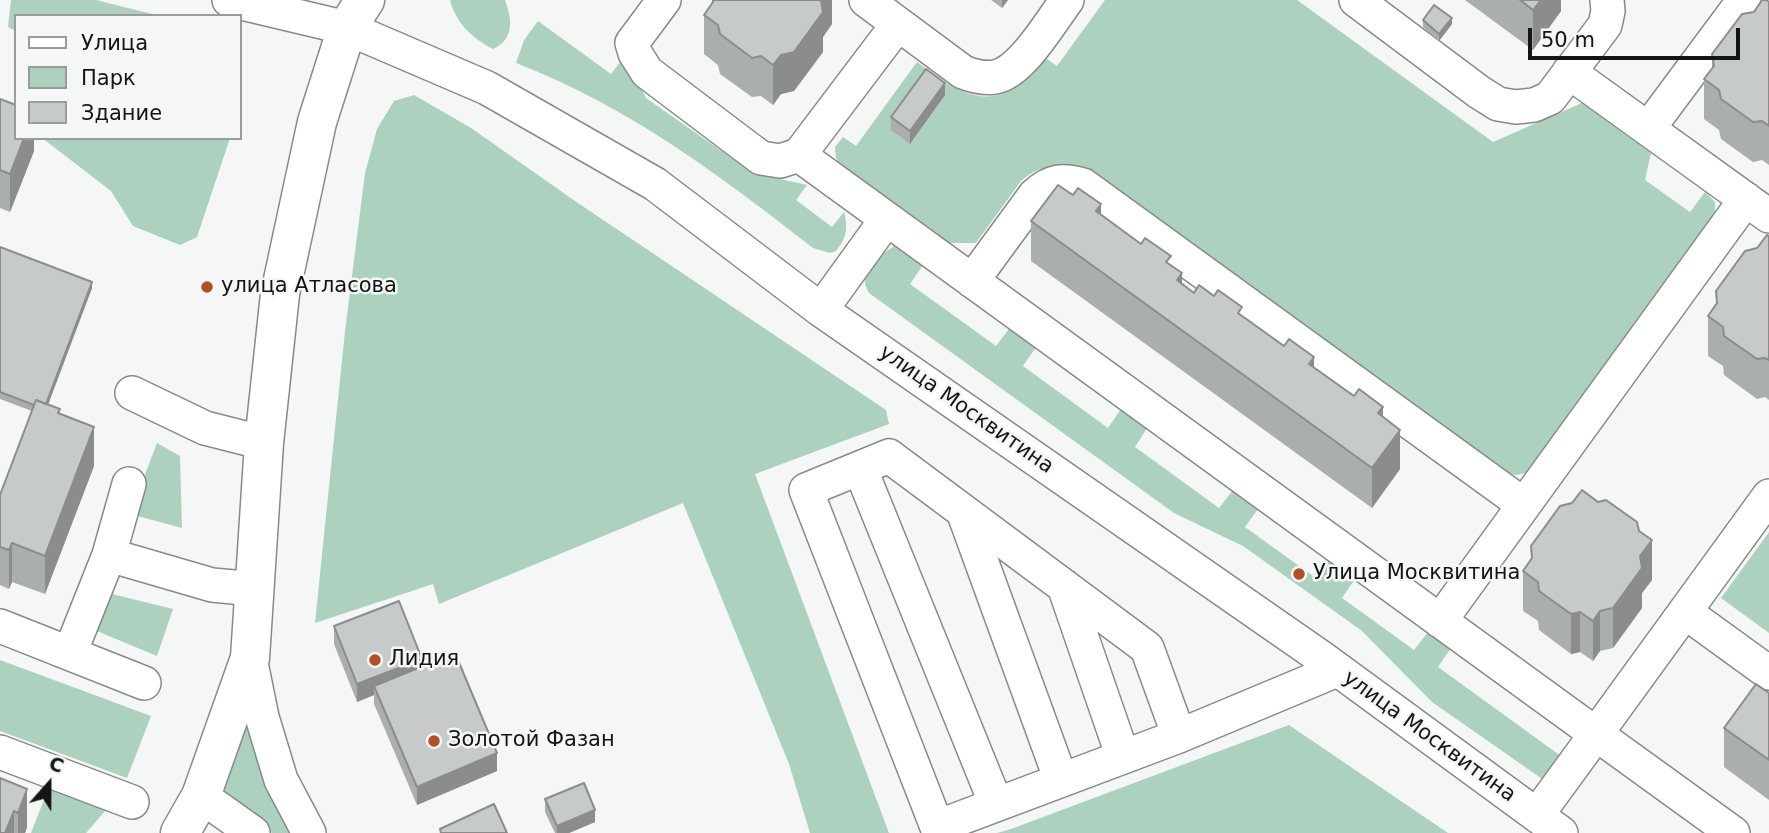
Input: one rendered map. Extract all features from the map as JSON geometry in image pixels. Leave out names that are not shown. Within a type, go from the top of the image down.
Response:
[{"type":"main road","points":[[180,833],[201,796],[250,657],[264,443],[280,294],[317,122],[356,14]]},
{"type":"street","name":"улица Москвитина","points":[[229,0],[356,14],[655,184],[821,310],[1337,670],[1549,824]]},
{"type":"street","points":[[664,0],[632,43],[640,62],[648,72],[761,158],[780,162],[799,155],[898,24]]},
{"type":"street","points":[[866,0],[962,72],[978,78],[1007,73],[1019,64],[1067,0]]},
{"type":"street","points":[[1356,0],[1498,104],[1516,107],[1534,105],[1550,98],[1605,25],[1607,0]]},
{"type":"street","points":[[1648,129],[1744,0]]},
{"type":"street","points":[[1440,621],[1524,505],[1757,208],[1569,72]]},
{"type":"street","points":[[799,155],[1733,833]]},
{"type":"street","points":[[972,281],[1034,195],[1044,186],[1067,180],[1083,185],[1524,505]]},
{"type":"street","points":[[821,310],[886,220]]},
{"type":"street","points":[[132,393],[205,428],[264,443]]},
{"type":"street","points":[[1179,736],[1147,648],[890,456],[806,491],[937,827],[1179,736],[1337,670]]},
{"type":"street","points":[[860,468],[996,804]]},
{"type":"street","points":[[70,653],[109,555],[129,484]]},
{"type":"street","points":[[1549,824],[1596,734],[1769,496]]},
{"type":"street","points":[[963,511],[1061,780]]},
{"type":"street","points":[[109,555],[212,585],[255,589]]},
{"type":"street","points":[[1064,586],[1123,757]]},
{"type":"street","points":[[1685,612],[1769,673]]},
{"type":"street","points":[[0,626],[144,683]]},
{"type":"street","points":[[250,657],[262,717],[281,780],[309,833]]},
{"type":"street","points":[[0,752],[132,802]]},
{"type":"street","points":[[201,796],[253,833]]},
{"type":"green space","points":[[11,0],[96,0],[152,14],[14,14],[14,30],[8,27]]},
{"type":"green space","points":[[450,0],[505,0],[510,28],[505,40],[493,49],[478,40],[461,23]]},
{"type":"green space","points":[[1105,0],[1297,0],[1493,142],[1582,103],[1651,153],[1645,180],[1690,212],[1705,192],[1715,202],[1715,214],[1530,472],[1510,474],[1084,168],[1058,165],[1028,175],[976,243],[948,243],[840,164],[836,158],[835,147],[843,137],[856,146],[917,62],[962,91],[987,96],[1000,95],[1017,86],[1040,54],[1057,66]],"holes":[[[945,95],[911,143],[891,129]]]},
{"type":"green space","points":[[538,21],[611,74],[621,61],[630,67],[646,98],[753,173],[807,185],[796,200],[832,227],[844,212],[846,233],[836,251],[830,253],[813,248],[707,169],[635,121],[597,100],[516,63],[524,40]]},
{"type":"green space","points":[[414,95],[471,128],[886,410],[889,424],[755,474],[889,833],[810,833],[789,764],[683,503],[439,604],[433,584],[315,623],[345,331],[365,173],[377,129],[394,101]]},
{"type":"green space","points":[[45,140],[229,140],[197,237],[180,245],[133,226],[111,191]]},
{"type":"green space","points":[[897,245],[923,265],[910,284],[996,346],[1009,329],[1036,347],[1023,366],[1108,428],[1121,409],[1147,428],[1135,447],[1219,508],[1233,490],[1258,509],[1245,527],[1313,576],[1327,558],[1355,579],[1342,598],[1414,650],[1428,632],[1451,648],[1438,667],[1565,759],[1548,783],[1432,702],[1362,631],[1243,546],[1174,513],[869,293],[865,283],[867,272],[881,256]]},
{"type":"green space","points":[[157,443],[180,456],[182,528],[130,514]]},
{"type":"green space","points":[[1769,532],[1769,633],[1721,598]]},
{"type":"green space","points":[[108,593],[173,609],[157,656],[92,629]]},
{"type":"green space","points":[[0,660],[151,716],[127,778],[0,731]]},
{"type":"green space","points":[[249,710],[291,833],[272,833],[220,797]]},
{"type":"green space","points":[[1289,725],[1448,833],[997,833],[1011,829]]},
{"type":"green space","points":[[51,782],[111,804],[86,833],[31,833]]},
{"type":"building","points":[[713,0],[821,0],[823,12],[794,52],[781,55],[773,65],[761,56],[752,58],[720,34],[718,25],[704,15]]},
{"type":"building","points":[[1520,0],[1541,0],[1533,10]]},
{"type":"building","points":[[1762,0],[1769,2],[1769,126],[1762,121],[1753,122],[1721,99],[1719,90],[1704,79],[1714,66],[1712,54],[1742,14],[1754,12]]},
{"type":"building","points":[[1434,5],[1452,18],[1439,34],[1423,20]]},
{"type":"building","points":[[926,69],[945,83],[910,131],[891,117]]},
{"type":"building","points":[[0,99],[14,104],[14,140],[23,140],[10,174],[0,170]]},
{"type":"building","points":[[1058,185],[1073,195],[1078,188],[1101,204],[1096,211],[1141,244],[1145,238],[1171,256],[1166,262],[1182,273],[1177,280],[1194,293],[1199,285],[1214,296],[1218,290],[1242,307],[1238,313],[1284,346],[1289,339],[1314,357],[1309,364],[1354,396],[1359,389],[1383,407],[1378,413],[1400,430],[1372,468],[1031,221]]},
{"type":"building","points":[[1767,235],[1769,360],[1757,359],[1724,336],[1723,327],[1708,316],[1717,303],[1716,291],[1745,251],[1757,248]]},
{"type":"building","points":[[0,247],[92,282],[46,404],[36,400],[34,405],[0,392]]},
{"type":"building","points":[[36,400],[60,409],[58,413],[94,427],[45,556],[12,543],[9,550],[0,547],[0,495]]},
{"type":"building","points":[[1582,490],[1598,502],[1606,500],[1637,522],[1639,531],[1652,540],[1640,556],[1642,568],[1613,608],[1600,611],[1593,621],[1580,612],[1571,614],[1539,591],[1538,582],[1523,571],[1532,558],[1531,546],[1560,506],[1572,503]]},
{"type":"building","points":[[399,601],[422,659],[357,684],[334,626]]},
{"type":"building","points":[[455,653],[497,753],[417,787],[374,686]]},
{"type":"building","points":[[1756,684],[1769,693],[1769,760],[1724,728]]},
{"type":"building","points":[[0,778],[27,789],[18,813],[14,811],[5,833],[0,833]]},
{"type":"building","points":[[584,783],[595,810],[557,826],[545,799]]},
{"type":"building","points":[[494,804],[507,833],[441,833],[440,829]]},
{"type":"place","name":"улица Атласова","points":[[207,287]]},
{"type":"place","name":"Улица Москвитина","points":[[1299,574]]},
{"type":"place","name":"Лидия","points":[[375,660]]},
{"type":"place","name":"Золотой Фазан","points":[[434,741]]}]
